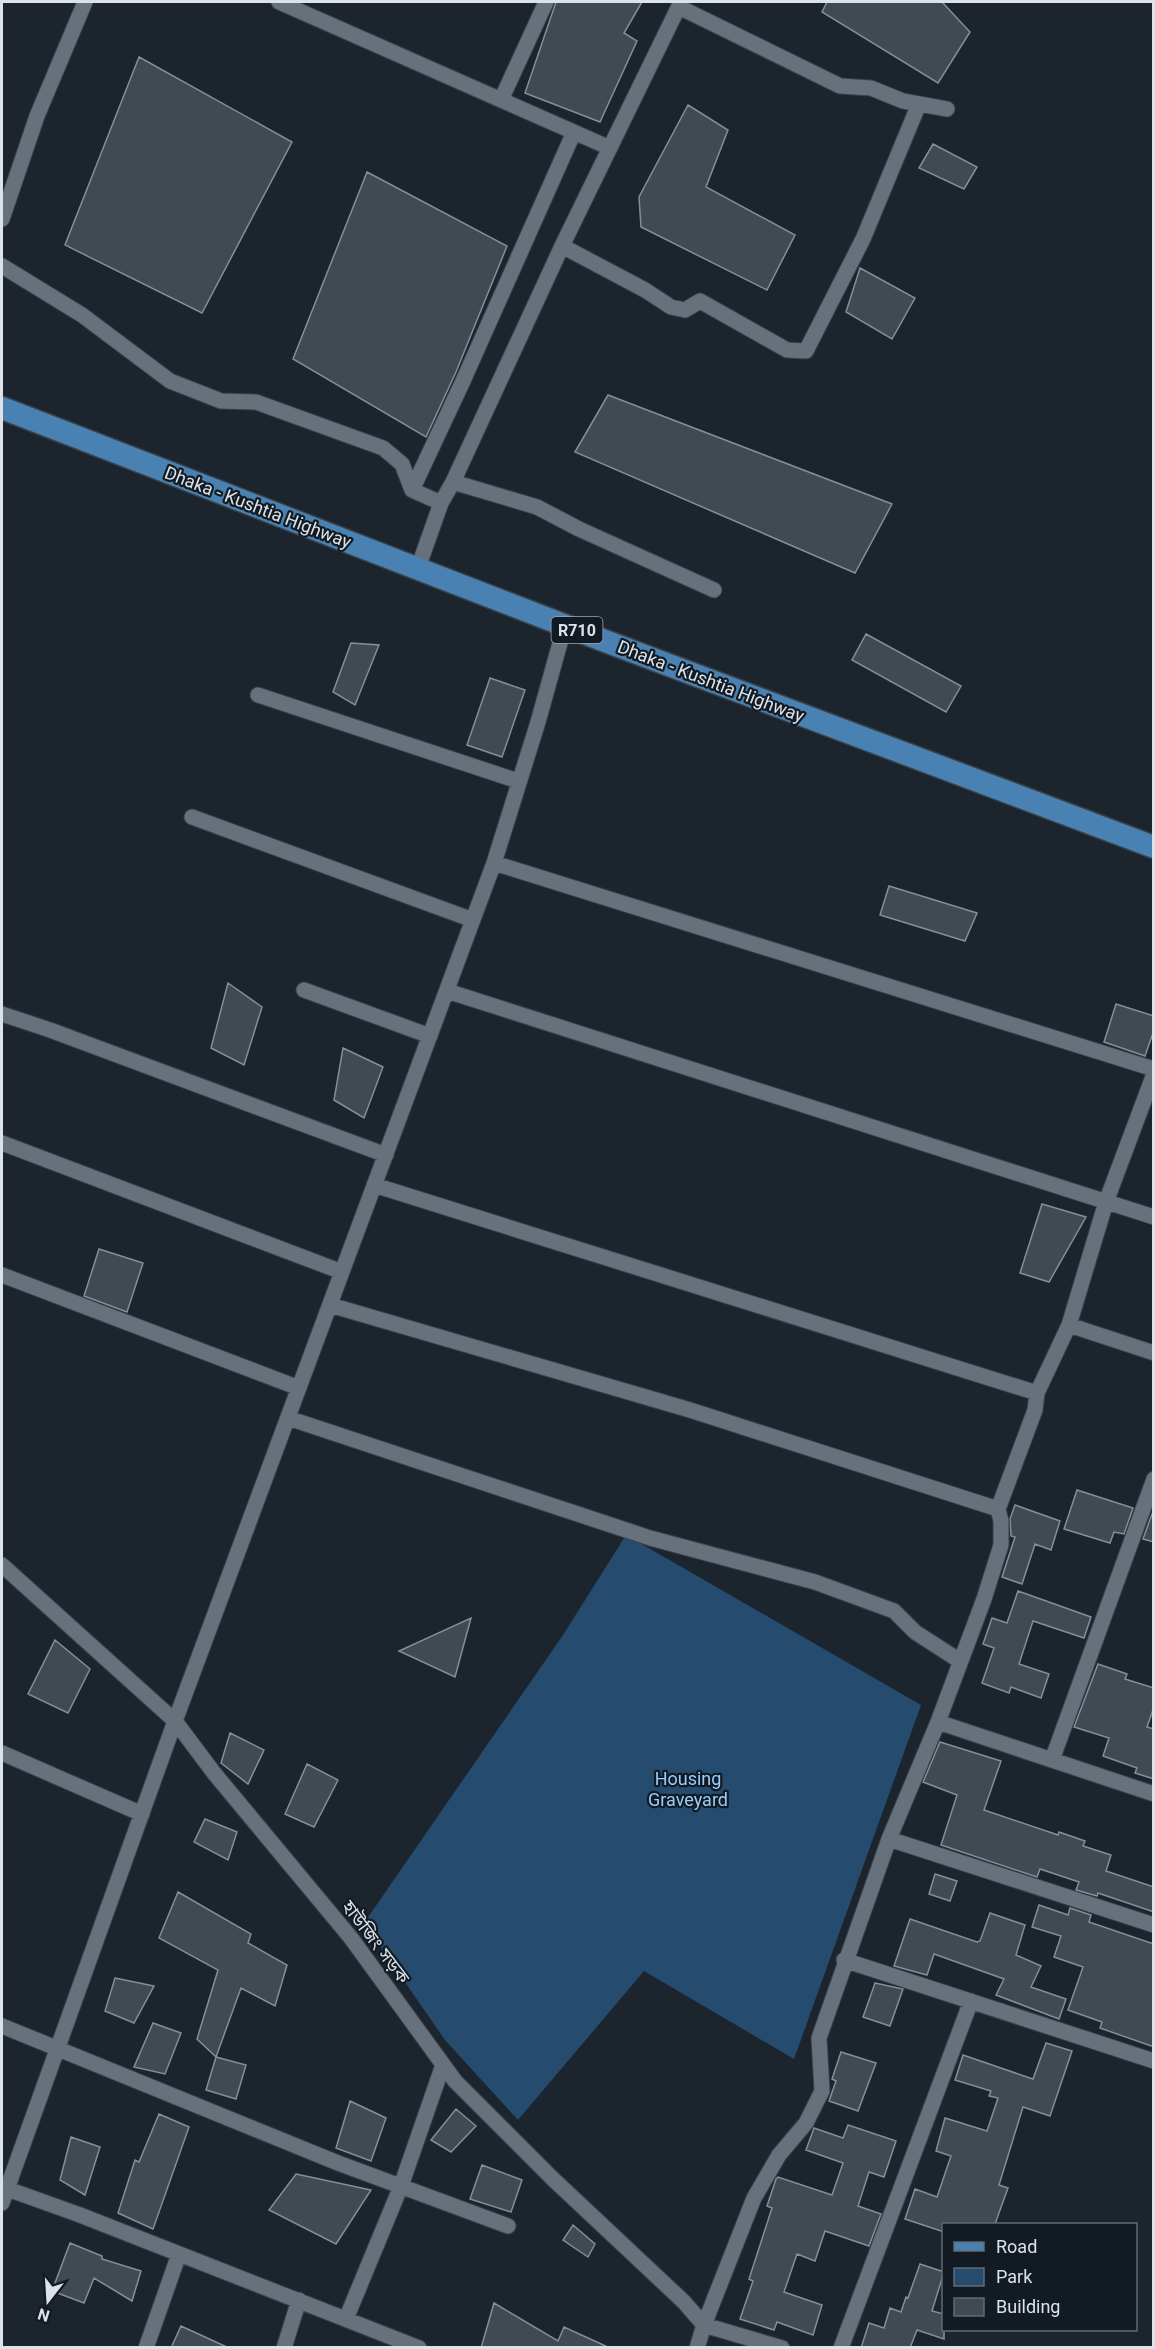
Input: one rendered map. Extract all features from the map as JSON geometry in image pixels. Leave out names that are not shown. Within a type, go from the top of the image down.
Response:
[{"type":"main road","name":"Dhaka - Kushtia Highway","points":[[2,408],[565,625],[1154,847]]},
{"type":"street","points":[[2,219],[37,116],[85,2]]},
{"type":"street","points":[[279,2],[610,148]]},
{"type":"street","points":[[501,100],[546,2]]},
{"type":"street","points":[[418,568],[441,503],[453,482],[562,246],[680,4],[840,86],[871,88],[903,100],[947,109]]},
{"type":"street","points":[[562,246],[645,290],[671,307],[685,310],[700,301],[787,350],[806,351],[863,239],[920,104]]},
{"type":"street","points":[[412,490],[574,132]]},
{"type":"street","points":[[2,266],[82,315],[170,381],[220,401],[256,402],[383,448],[402,464],[412,490],[441,503]]},
{"type":"street","points":[[453,482],[537,507],[579,529],[714,590]]},
{"type":"street","points":[[413,2346],[179,2254],[3,2193],[175,1721],[494,863],[538,722],[565,625]]},
{"type":"street","points":[[258,695],[518,781]]},
{"type":"street","points":[[192,817],[473,920]]},
{"type":"street","points":[[494,863],[1154,1069]]},
{"type":"street","points":[[304,990],[430,1036]]},
{"type":"street","points":[[447,991],[1154,1217]]},
{"type":"street","points":[[2,1014],[386,1155]]},
{"type":"street","points":[[697,2348],[754,2198],[779,2155],[806,2123],[822,2091],[819,2038],[844,1960],[984,1599],[1001,1545],[1001,1521],[998,1509],[1035,1410],[1037,1393],[1069,1325],[1106,1202],[1154,1074]]},
{"type":"street","points":[[2,1143],[342,1272]]},
{"type":"street","points":[[374,1185],[1037,1393]]},
{"type":"street","points":[[2,1275],[299,1388]]},
{"type":"street","points":[[330,1305],[690,1410],[998,1509]]},
{"type":"street","points":[[1069,1325],[1154,1353]]},
{"type":"street","points":[[288,1418],[650,1538],[815,1582],[894,1611],[915,1632],[960,1661]]},
{"type":"street","points":[[1052,1760],[1154,1479]]},
{"type":"street","name":"হাউজিং সড়ক","points":[[2,1564],[175,1721],[214,1773],[351,1938],[455,2081],[553,2179],[684,2301],[704,2325]]},
{"type":"street","points":[[938,1722],[1154,1794]]},
{"type":"street","points":[[2,1753],[142,1814]]},
{"type":"street","points":[[889,1839],[1154,1925]]},
{"type":"street","points":[[844,1960],[1154,2061]]},
{"type":"street","points":[[841,2348],[971,2001]]},
{"type":"street","points":[[2,2026],[57,2050],[401,2186],[508,2226]]},
{"type":"street","points":[[346,2319],[401,2186],[443,2065]]},
{"type":"street","points":[[146,2348],[179,2254]]},
{"type":"street","points":[[284,2348],[299,2300]]},
{"type":"street","points":[[704,2325],[782,2348]]},
{"type":"green space","name":"Housing Graveyard","points":[[626,1535],[921,1705],[794,2059],[644,1971],[518,2120],[445,2040],[364,1923],[563,1635]]},
{"type":"building","points":[[556,2],[642,2],[624,33],[637,41],[600,122],[525,93]]},
{"type":"building","points":[[827,2],[942,2],[970,32],[938,83],[822,12]]},
{"type":"building","points":[[139,57],[292,142],[202,313],[65,245]]},
{"type":"building","points":[[688,105],[728,130],[706,187],[795,235],[767,290],[641,227],[639,197]]},
{"type":"building","points":[[933,144],[977,167],[964,189],[919,168]]},
{"type":"building","points":[[367,172],[507,246],[456,372],[426,437],[293,359]]},
{"type":"building","points":[[860,268],[915,298],[892,339],[846,312]]},
{"type":"building","points":[[608,395],[892,504],[855,573],[575,452]]},
{"type":"building","points":[[866,634],[961,686],[946,712],[852,660]]},
{"type":"building","points":[[351,643],[379,645],[355,705],[333,692]]},
{"type":"building","points":[[490,678],[525,690],[502,757],[467,745]]},
{"type":"building","points":[[889,886],[977,913],[965,941],[880,915]]},
{"type":"building","points":[[228,983],[262,1007],[244,1065],[211,1048]]},
{"type":"building","points":[[1116,1004],[1154,1016],[1154,1030],[1145,1056],[1104,1042]]},
{"type":"building","points":[[343,1048],[383,1067],[364,1118],[334,1100]]},
{"type":"building","points":[[1042,1204],[1086,1217],[1049,1282],[1020,1273]]},
{"type":"building","points":[[99,1249],[143,1263],[127,1312],[84,1296]]},
{"type":"building","points":[[1077,1490],[1133,1508],[1124,1534],[1114,1532],[1110,1543],[1064,1529]]},
{"type":"building","points":[[1015,1505],[1060,1521],[1051,1550],[1035,1544],[1022,1584],[1002,1577],[1015,1537],[1011,1536],[1010,1519]]},
{"type":"building","points":[[1152,1514],[1154,1515],[1154,1542],[1143,1539]]},
{"type":"building","points":[[1018,1591],[1091,1617],[1084,1638],[1033,1621],[1019,1664],[1049,1674],[1041,1698],[1011,1687],[1009,1693],[982,1683],[994,1648],[983,1644],[992,1618],[1007,1623]]},
{"type":"building","points":[[471,1618],[455,1677],[399,1651]]},
{"type":"building","points":[[55,1640],[90,1669],[68,1713],[28,1694]]},
{"type":"building","points":[[1098,1664],[1127,1674],[1125,1679],[1154,1688],[1154,1707],[1147,1727],[1154,1729],[1154,1779],[1135,1773],[1137,1768],[1103,1756],[1109,1738],[1074,1727]]},
{"type":"building","points":[[230,1733],[264,1750],[248,1784],[221,1763]]},
{"type":"building","points":[[940,1742],[1001,1761],[984,1810],[1058,1835],[1059,1832],[1085,1841],[1083,1846],[1111,1855],[1106,1871],[1154,1887],[1154,1912],[1098,1893],[1097,1896],[1076,1890],[1079,1882],[1040,1869],[1037,1877],[941,1845],[957,1795],[923,1782]]},
{"type":"building","points":[[307,1764],[338,1780],[314,1827],[285,1814]]},
{"type":"building","points":[[205,1819],[237,1832],[228,1860],[194,1842]]},
{"type":"building","points":[[935,1874],[957,1881],[950,1901],[929,1894]]},
{"type":"building","points":[[178,1892],[251,1934],[248,1943],[287,1965],[275,2006],[241,1988],[216,2057],[197,2039],[218,1970],[159,1938]]},
{"type":"building","points":[[1039,1905],[1068,1915],[1070,1908],[1091,1915],[1089,1922],[1154,1944],[1154,2047],[1100,2028],[1102,2022],[1068,2010],[1083,1967],[1054,1957],[1061,1936],[1032,1927]]},
{"type":"building","points":[[990,1913],[1025,1925],[1016,1955],[1041,1966],[1031,1987],[1066,1999],[1059,2019],[996,1995],[1004,1979],[934,1954],[927,1975],[894,1966],[910,1919],[977,1942],[980,1941]]},
{"type":"building","points":[[115,1978],[154,1986],[134,2023],[105,2011]]},
{"type":"building","points":[[875,1983],[903,1989],[890,2026],[863,2017]]},
{"type":"building","points":[[153,2023],[181,2033],[165,2074],[134,2067]]},
{"type":"building","points":[[1046,2043],[1072,2051],[1050,2116],[1023,2107],[999,2185],[1008,2188],[995,2223],[942,2223],[942,2231],[905,2219],[915,2189],[937,2197],[951,2156],[936,2151],[945,2118],[987,2131],[998,2098],[989,2096],[991,2091],[955,2080],[963,2055],[1033,2079]]},
{"type":"building","points":[[841,2052],[876,2063],[858,2111],[829,2101],[836,2081],[832,2079]]},
{"type":"building","points":[[216,2057],[246,2065],[236,2099],[206,2090]]},
{"type":"building","points":[[350,2101],[386,2118],[371,2161],[336,2148]]},
{"type":"building","points":[[456,2109],[476,2126],[451,2152],[431,2140]]},
{"type":"building","points":[[159,2114],[189,2127],[153,2229],[118,2213],[135,2160],[139,2162]]},
{"type":"building","points":[[848,2125],[896,2141],[884,2177],[869,2172],[858,2206],[881,2214],[869,2246],[825,2231],[815,2261],[797,2254],[784,2292],[822,2305],[813,2335],[777,2322],[774,2330],[740,2319],[753,2281],[749,2279],[772,2208],[767,2206],[776,2179],[778,2177],[832,2195],[843,2163],[806,2150],[814,2128],[843,2138]]},
{"type":"building","points":[[71,2137],[100,2147],[85,2195],[60,2180]]},
{"type":"building","points":[[482,2165],[522,2180],[511,2212],[470,2199]]},
{"type":"building","points":[[296,2174],[371,2190],[336,2244],[269,2210]]},
{"type":"building","points":[[573,2225],[595,2244],[588,2257],[563,2240]]},
{"type":"building","points":[[70,2243],[102,2256],[102,2259],[141,2271],[132,2301],[94,2278],[84,2303],[52,2291]]},
{"type":"building","points":[[920,2264],[942,2271],[932,2311],[942,2314],[944,2339],[917,2330],[910,2348],[861,2348],[869,2323],[884,2328],[890,2308],[901,2312],[906,2297],[908,2298]]},
{"type":"building","points":[[494,2303],[558,2341],[564,2327],[610,2348],[481,2348]]},
{"type":"building","points":[[181,2326],[229,2348],[171,2348]]}]
